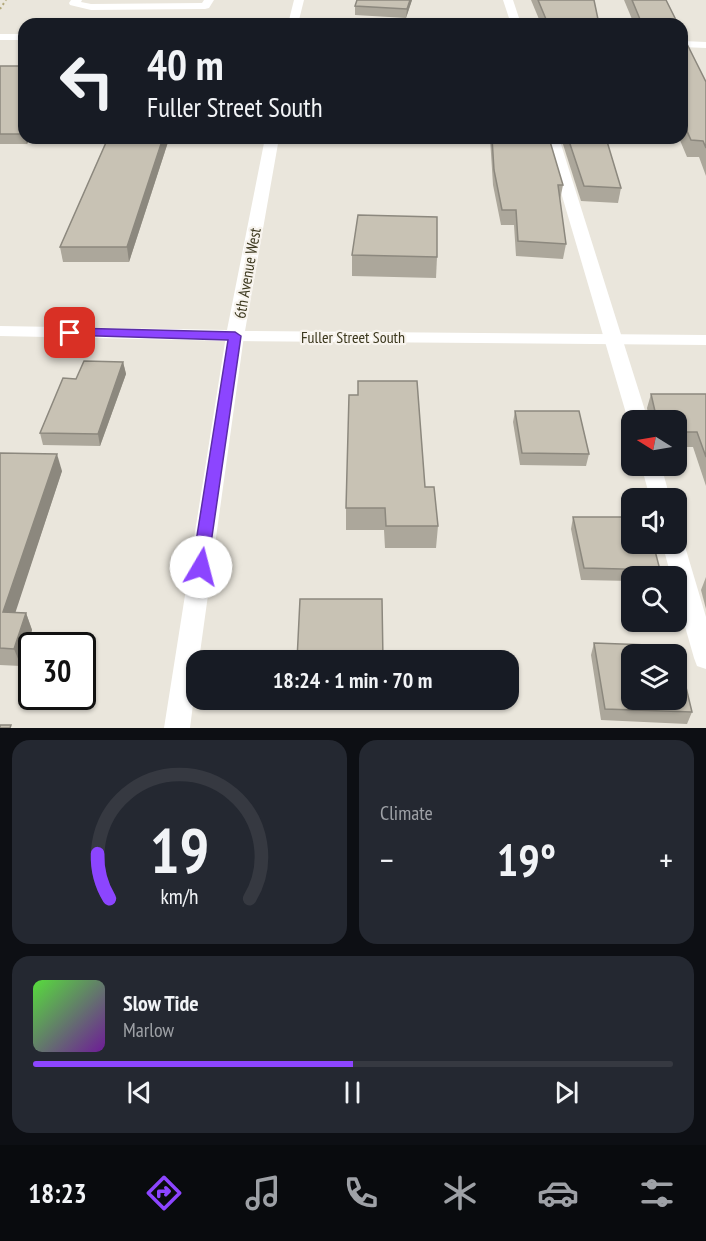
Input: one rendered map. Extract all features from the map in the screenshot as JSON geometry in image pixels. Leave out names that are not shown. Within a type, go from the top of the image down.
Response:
[{"type":"street","points":[[77,0],[74,3],[91,7],[171,11],[205,6],[209,0]]},
{"type":"street","points":[[294,18],[299,0]]},
{"type":"street","points":[[508,0],[514,18]]},
{"type":"street","points":[[0,37],[18,38]]},
{"type":"street","points":[[688,44],[706,45]]},
{"type":"street","name":"6th Avenue West","points":[[177,728],[235,336],[271,144]]},
{"type":"street","points":[[554,144],[635,410]]},
{"type":"street","name":"Fuller Street South","points":[[0,331],[235,336],[706,340]]},
{"type":"street","points":[[676,554],[706,658]]},
{"type":"path","points":[[0,9],[6,0]]},
{"type":"building","points":[[357,0],[410,0],[407,9],[355,6]]},
{"type":"building","points":[[538,0],[594,0],[598,18],[546,18]]},
{"type":"building","points":[[632,0],[666,0],[675,18],[640,18]]},
{"type":"building","points":[[688,46],[706,82],[706,148],[703,141],[691,140],[688,133]]},
{"type":"building","points":[[0,66],[18,66],[18,134],[0,134]]},
{"type":"building","points":[[105,144],[161,144],[127,247],[60,247]]},
{"type":"building","points":[[492,144],[551,144],[563,185],[558,185],[566,244],[518,241],[516,210],[502,210],[494,170]]},
{"type":"building","points":[[570,144],[608,144],[621,188],[584,186]]},
{"type":"building","points":[[358,215],[437,217],[437,257],[352,255]]},
{"type":"building","points":[[84,361],[123,362],[98,434],[40,433],[63,378],[76,379]]},
{"type":"building","points":[[358,381],[417,381],[425,487],[434,487],[438,526],[386,526],[385,508],[346,508],[349,395],[358,395]]},
{"type":"building","points":[[651,394],[706,394],[706,457],[697,432],[687,432],[687,410],[655,410]]},
{"type":"building","points":[[515,411],[579,411],[589,454],[522,453]]},
{"type":"building","points":[[0,453],[57,454],[3,612],[26,613],[14,649],[0,648]]},
{"type":"building","points":[[573,517],[621,517],[621,554],[656,554],[659,566],[621,566],[621,569],[584,568]]},
{"type":"building","points":[[300,599],[382,599],[383,650],[297,650]]},
{"type":"building","points":[[594,643],[621,644],[621,710],[605,709]]},
{"type":"building","points":[[687,691],[692,712],[634,710],[687,710]]},
{"type":"building","points":[[0,725],[11,725],[10,728],[0,728]]},
{"type":"route","points":[[70,333],[235,336],[201,567]]}]
